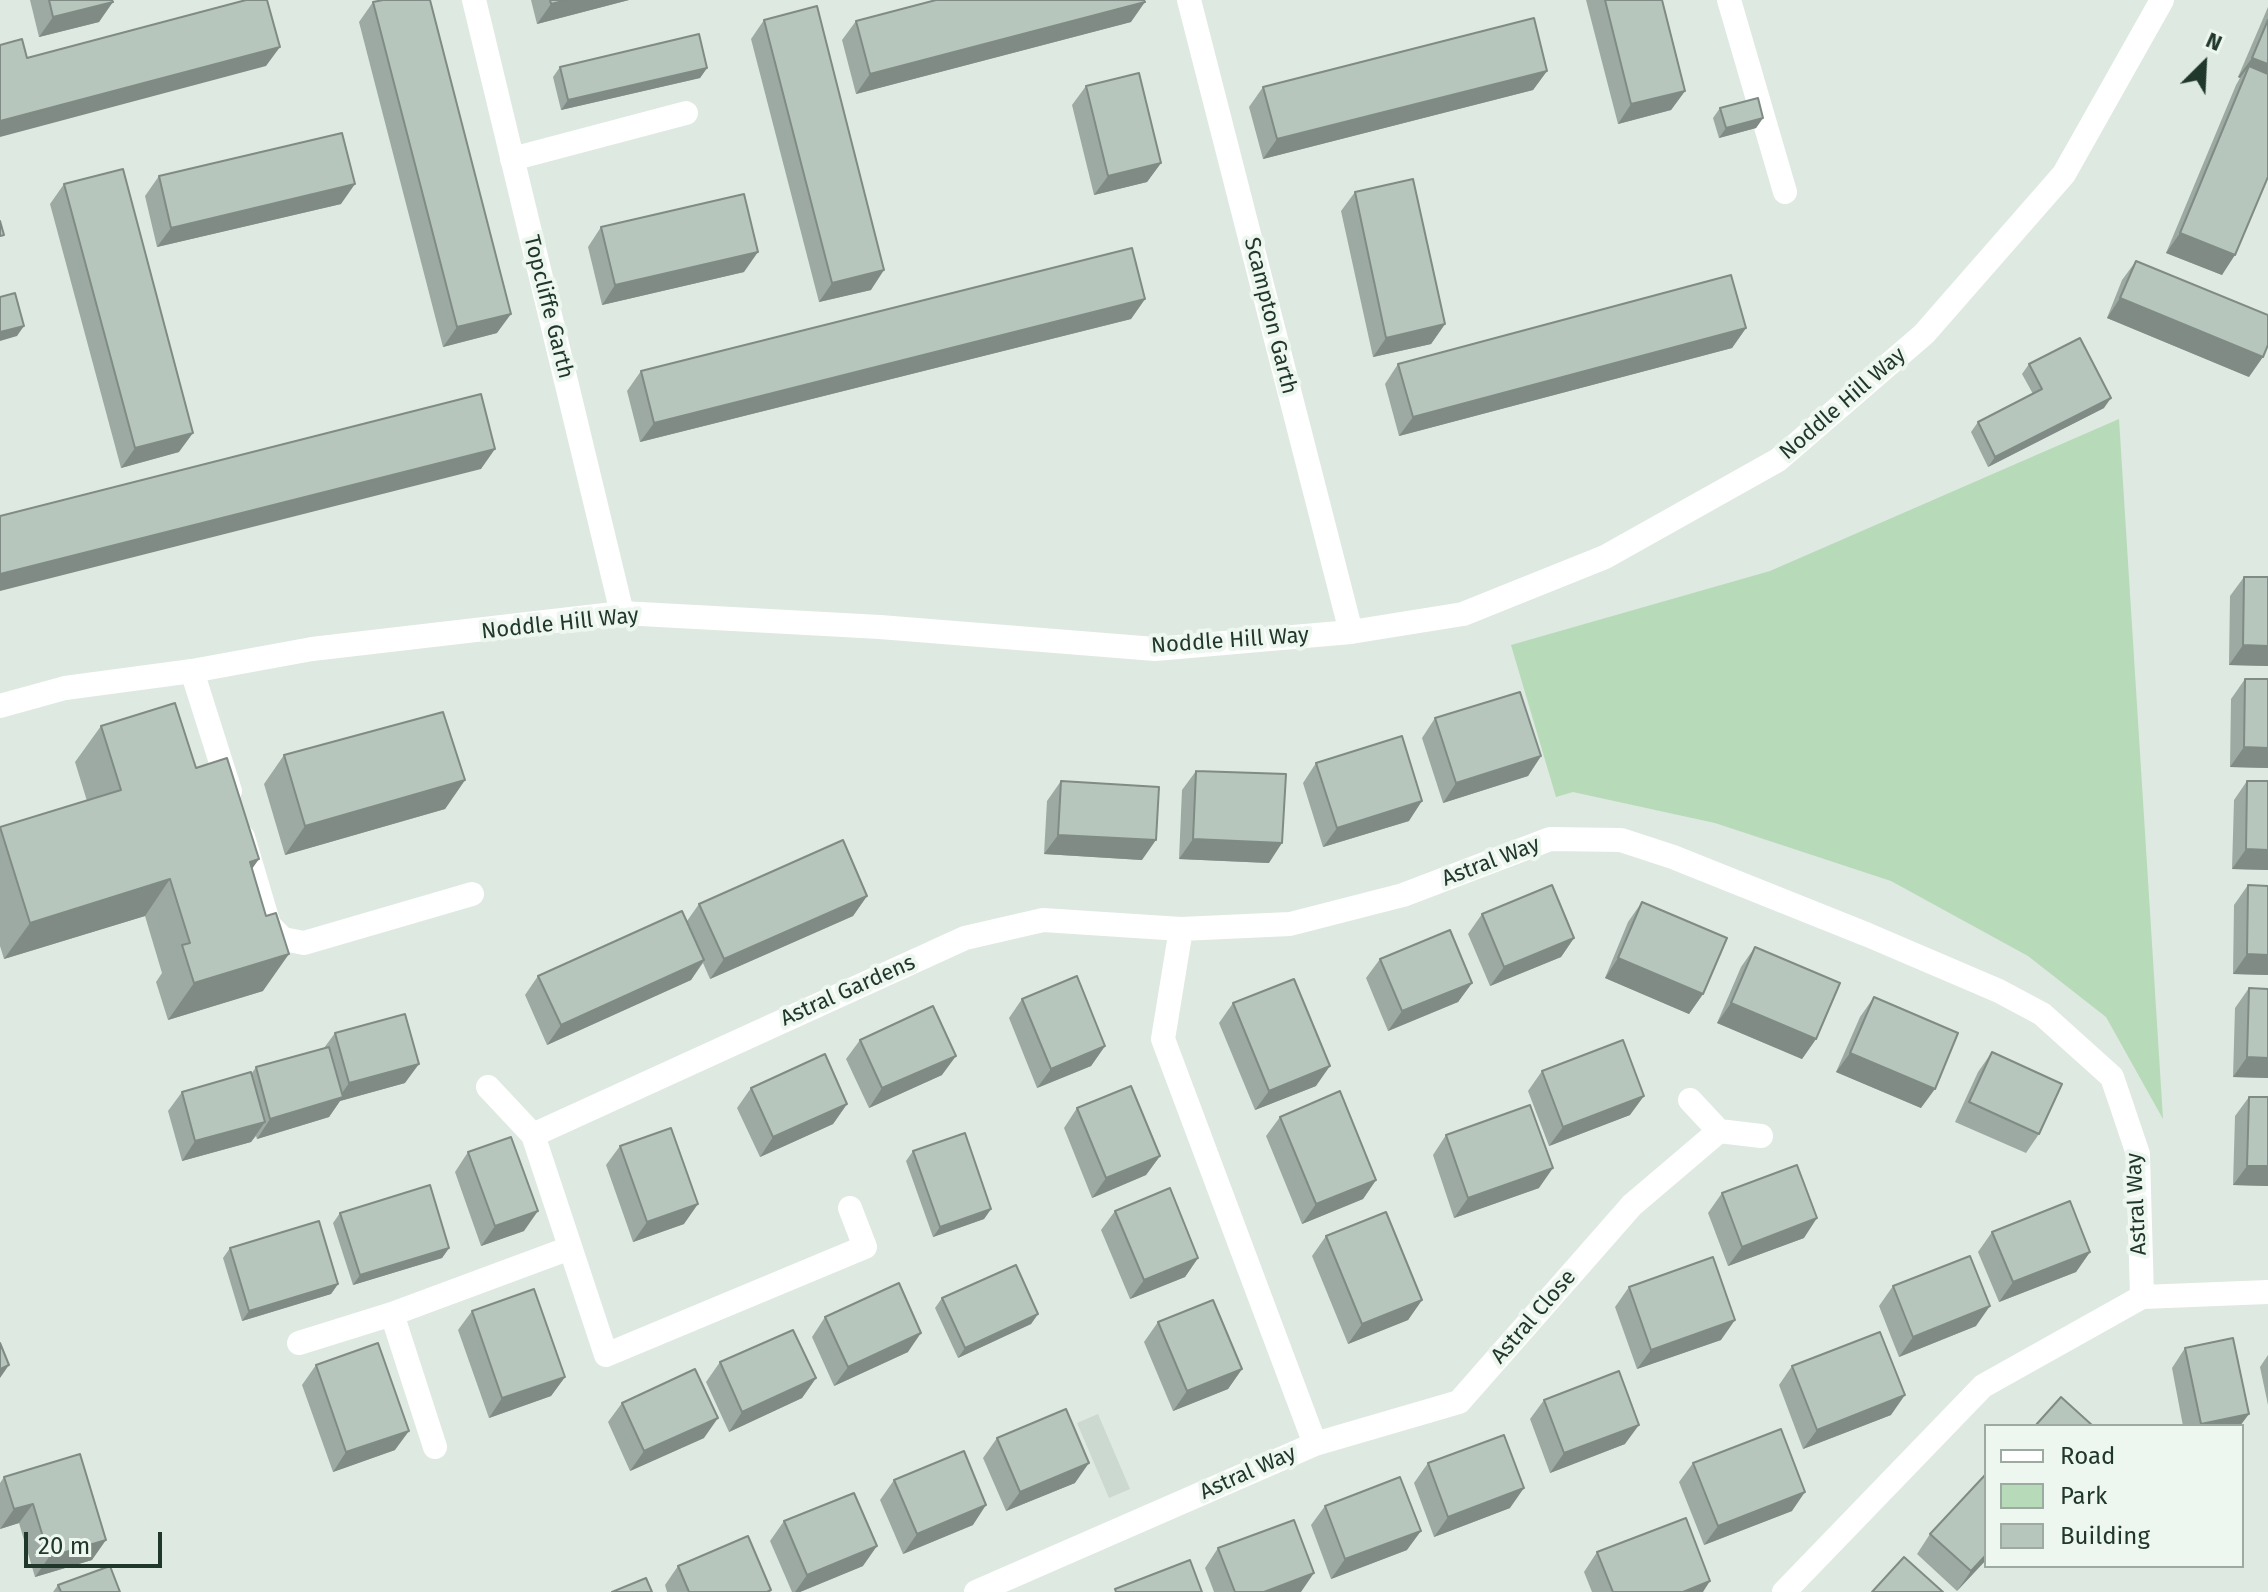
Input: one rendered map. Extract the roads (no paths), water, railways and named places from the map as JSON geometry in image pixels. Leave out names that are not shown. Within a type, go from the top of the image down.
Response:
[{"type":"street","name":"Topcliffe Garth","points":[[474,0],[622,613]]},
{"type":"street","name":"Scampton Garth","points":[[1189,0],[1351,632]]},
{"type":"street","points":[[1729,0],[1785,192]]},
{"type":"street","name":"Noddle Hill Way","points":[[0,706],[65,688],[192,671],[312,649],[622,613],[880,627],[1155,649],[1351,632],[1463,614],[1605,557],[1778,460],[1924,334],[2064,174],[2162,0]]},
{"type":"street","points":[[512,159],[686,113]]},
{"type":"street","points":[[192,671],[269,925],[283,939],[304,943],[472,894]]},
{"type":"street","name":"Astral Way","points":[[976,1592],[1315,1444],[1163,1039],[1181,929],[1290,924],[1403,895],[1550,839],[1621,840],[1673,857],[1999,991],[2042,1014],[2112,1077],[2138,1154],[2142,1297]]},
{"type":"street","name":"Astral Gardens","points":[[533,1135],[965,938],[1043,920],[1181,929]]},
{"type":"street","points":[[488,1087],[533,1135],[606,1355],[865,1247],[850,1208]]},
{"type":"street","points":[[1690,1100],[1719,1131],[1761,1136]]},
{"type":"street","name":"Astral Close","points":[[1315,1444],[1459,1402],[1632,1205],[1719,1131]]},
{"type":"street","points":[[299,1343],[392,1314],[570,1248]]},
{"type":"street","points":[[1784,1592],[1983,1386],[2142,1297],[2268,1292]]},
{"type":"street","points":[[392,1314],[435,1447]]}]
